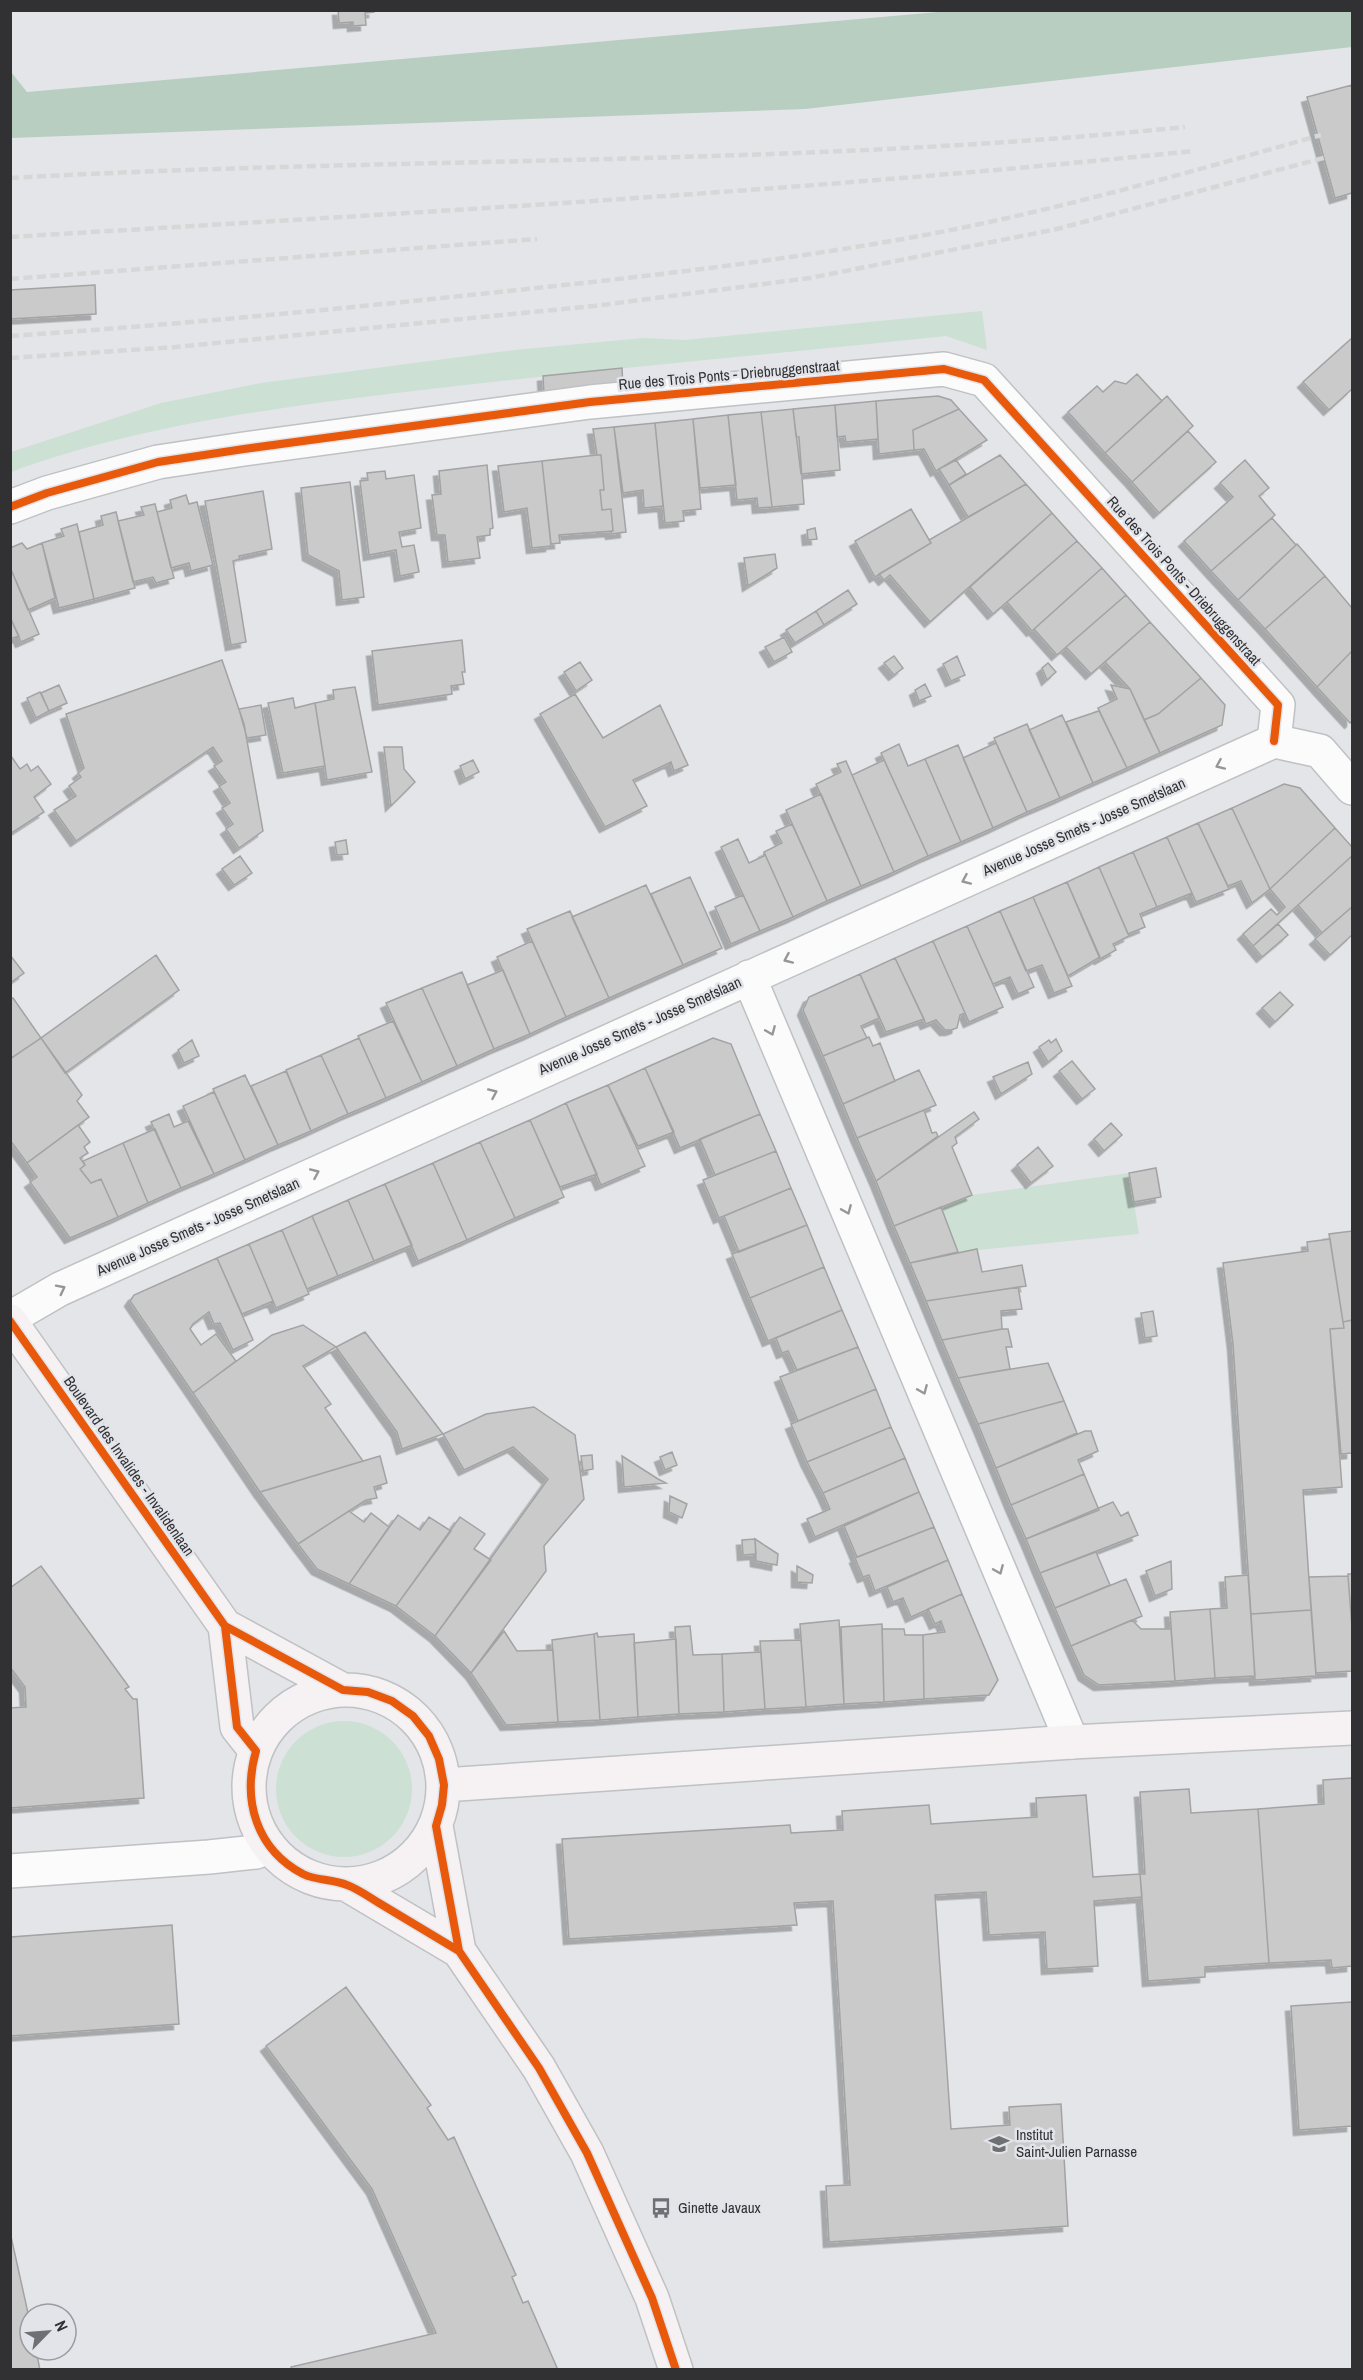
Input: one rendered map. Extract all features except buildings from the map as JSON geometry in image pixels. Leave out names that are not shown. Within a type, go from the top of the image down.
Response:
[{"type":"street","name":"Rue des Trois Ponts - Driebruggenstraat","points":[[10,507],[47,493],[158,462],[234,450],[590,402],[944,369],[984,380],[1278,705],[1274,741]]},
{"type":"street","points":[[1274,741],[1320,751],[1353,788]]},
{"type":"street","name":"Avenue Josse Smets - Josse Smetslaan","points":[[10,1320],[60,1289],[1274,741]]},
{"type":"street","points":[[749,977],[1072,1743]]},
{"type":"street","name":"Boulevard des Invalides - Invalidenlaan","points":[[10,1320],[225,1626],[343,1690]]},
{"type":"street","name":"Boulevard des Invalides - Invalidenlaan","points":[[225,1626],[237,1727],[256,1751]]},
{"type":"street","points":[[343,1690],[376,1695],[392,1701],[413,1716],[429,1736],[439,1760],[444,1785],[442,1806],[435,1826],[421,1850],[400,1868],[374,1881],[346,1884],[324,1882],[304,1874],[285,1862],[269,1846],[252,1810],[250,1781],[256,1751],[270,1727],[290,1708],[315,1695],[343,1690]]},
{"type":"street","points":[[444,1785],[1072,1743],[1353,1728]]},
{"type":"street","points":[[435,1826],[459,1951],[539,2068],[587,2153],[652,2298],[676,2370]]},
{"type":"street","points":[[10,1871],[221,1856],[256,1852],[269,1846]]},
{"type":"street","points":[[346,1884],[459,1951]]},
{"type":"green space","points":[[950,11],[1352,11],[1352,47],[805,109],[11,138],[11,72],[27,92]]},
{"type":"green space","points":[[982,311],[987,350],[946,336],[377,395],[218,418],[165,429],[62,455],[11,472],[11,452],[161,403],[261,383],[514,350],[644,338],[685,340]]},
{"type":"green space","points":[[1129,1173],[1139,1234],[958,1252],[941,1207],[972,1195]]},
{"type":"green space","points":[[344,1721],[370,1726],[382,1732],[392,1741],[401,1751],[407,1763],[412,1789],[407,1815],[401,1827],[392,1837],[382,1846],[370,1852],[344,1857],[318,1852],[306,1846],[296,1837],[287,1827],[281,1815],[276,1789],[281,1763],[287,1751],[296,1741],[306,1732],[318,1726]]},
{"type":"railway","points":[[10,178],[304,166],[892,149],[1039,140],[1185,127]]},
{"type":"railway","points":[[10,336],[190,322],[429,299],[661,274],[832,251],[946,231],[1040,210],[1134,187],[1321,135]]},
{"type":"railway","points":[[10,237],[750,190],[1193,151]]},
{"type":"railway","points":[[10,358],[176,347],[594,306],[810,278],[1057,229],[1327,157]]},
{"type":"railway","points":[[10,279],[537,239]]},
{"type":"cycle path","points":[[10,507],[47,493],[158,462],[244,449],[590,402],[944,369],[984,380],[1278,705],[1274,741]]},
{"type":"cycle path","points":[[10,1321],[225,1626],[343,1690],[368,1692],[392,1701],[413,1716],[429,1736],[439,1759],[444,1785],[442,1805],[436,1826],[459,1951],[539,2068],[587,2153],[652,2298],[676,2370]]},
{"type":"cycle path","points":[[225,1626],[237,1727],[256,1751],[252,1769],[252,1805],[264,1837],[274,1851],[287,1864],[303,1874],[342,1883],[355,1889],[459,1951]]},
{"type":"place","name":"Institut Saint-Julien Parnasse","points":[[999,2144]]},
{"type":"place","name":"Ginette Javaux","points":[[661,2208]]}]
